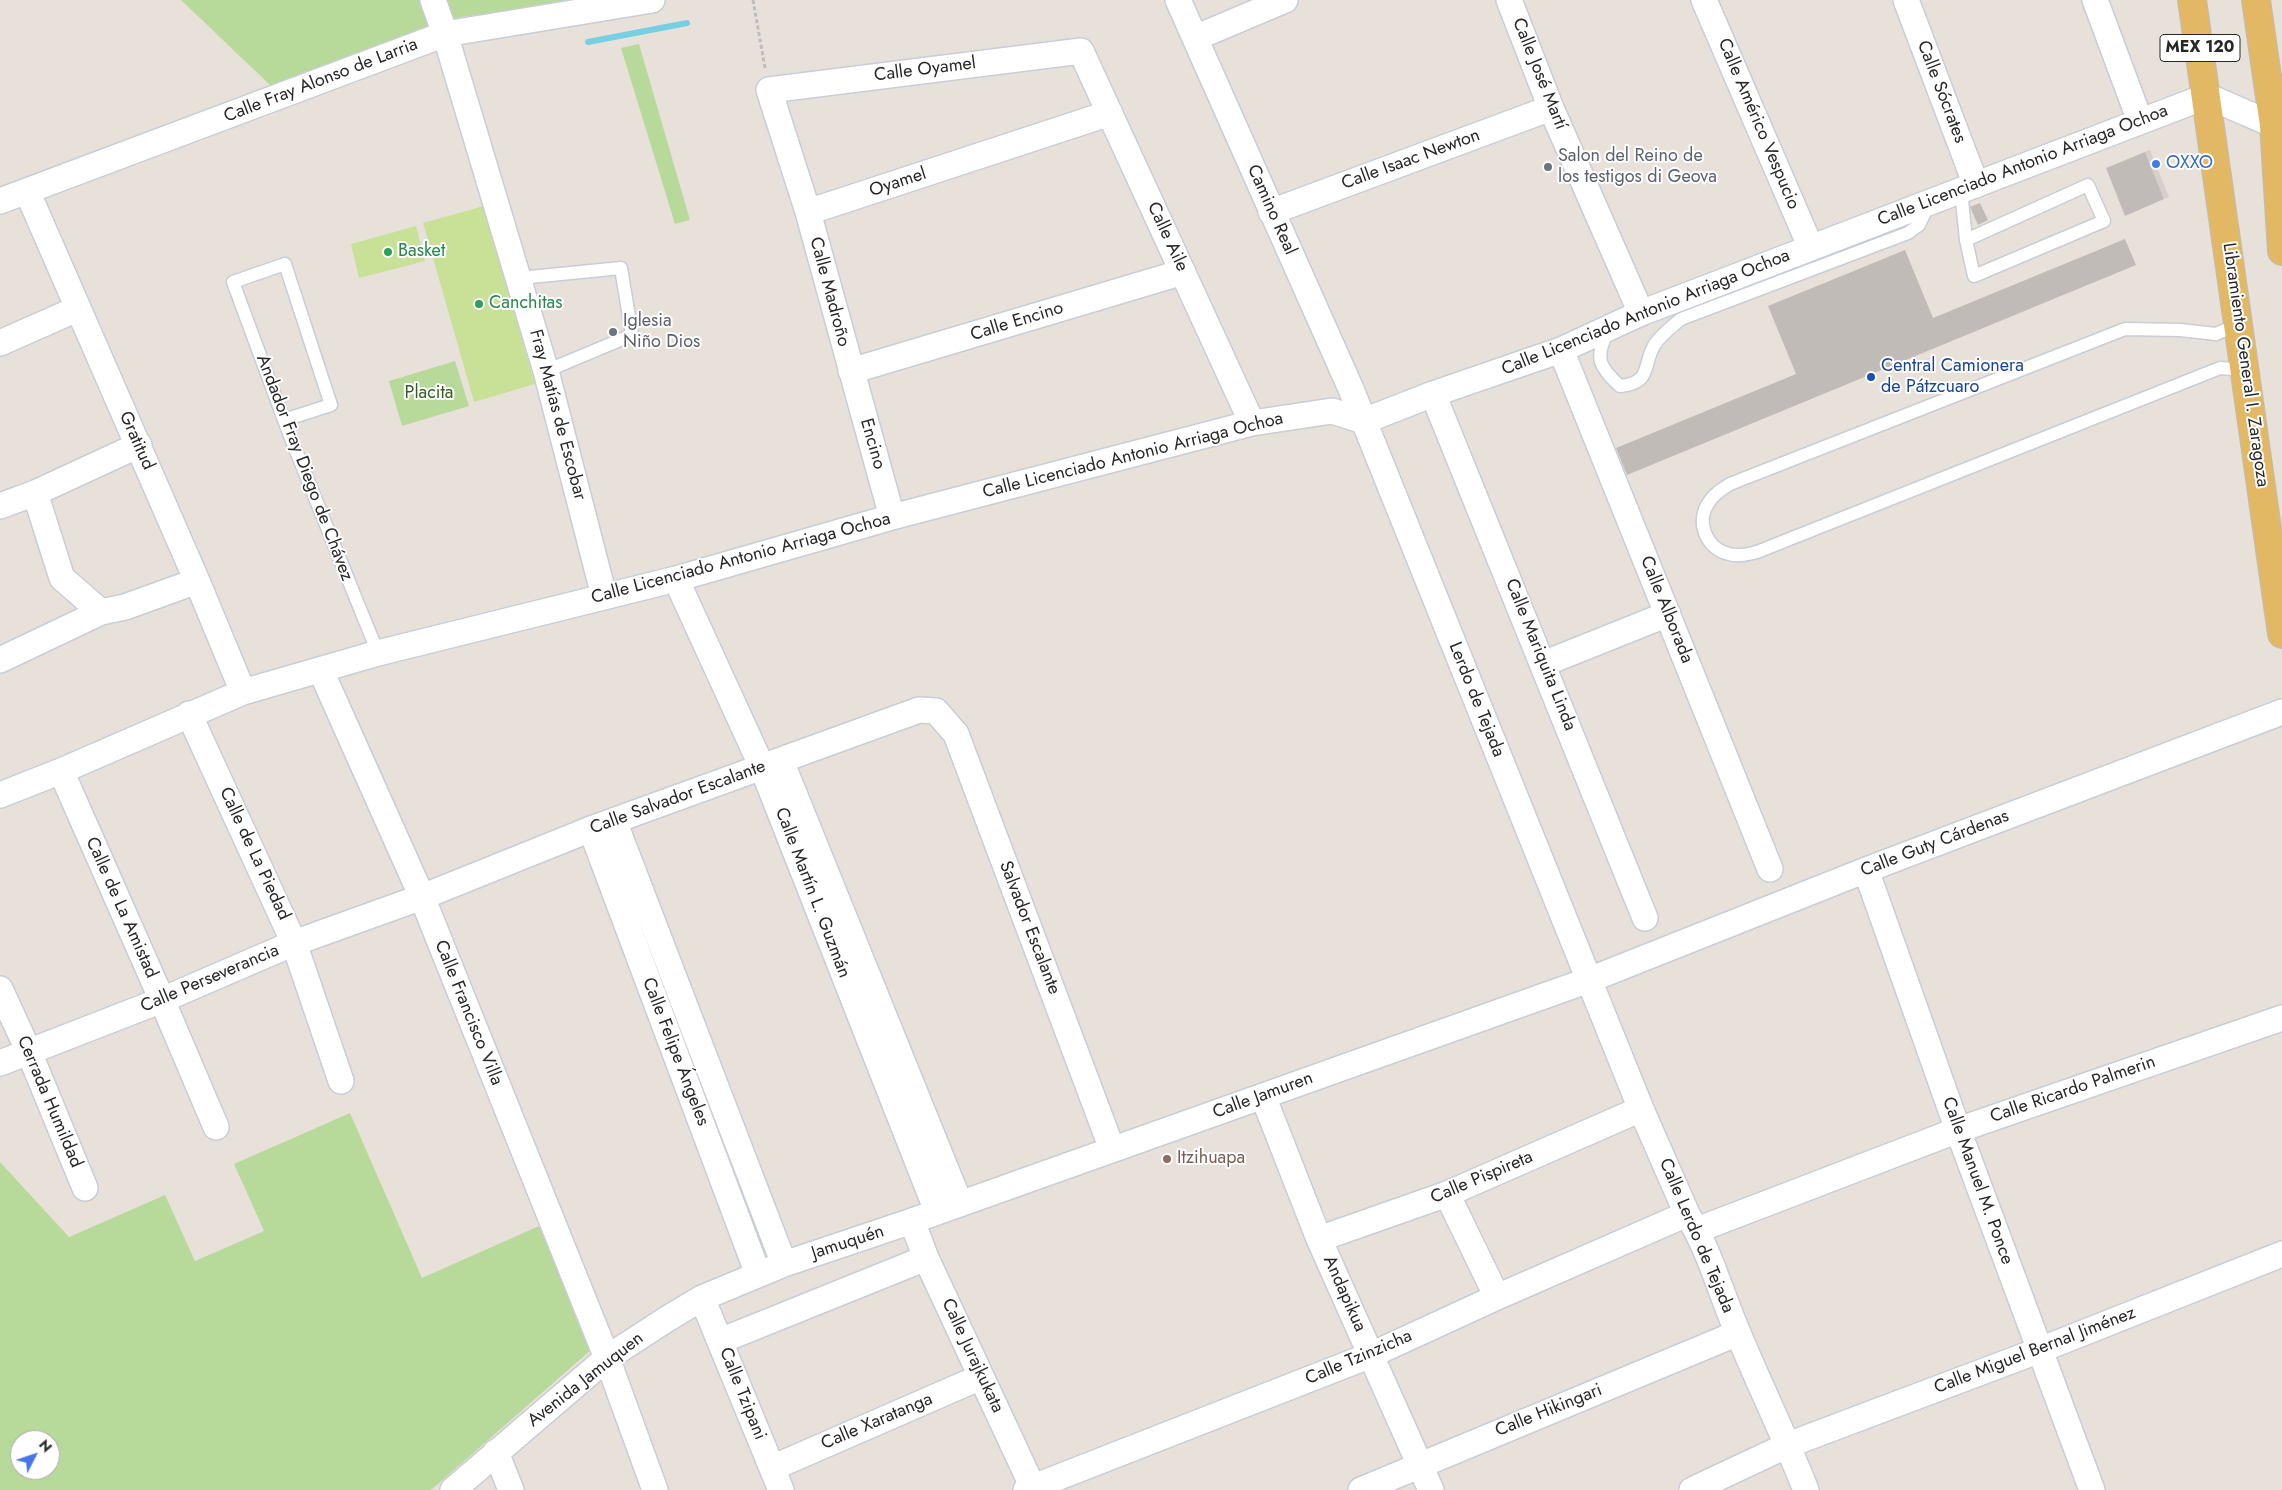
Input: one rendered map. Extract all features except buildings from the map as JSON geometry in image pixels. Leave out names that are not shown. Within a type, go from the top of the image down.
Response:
[{"type":"main road","name":"MEX 120","points":[[2192,0],[2207,96]]},
{"type":"main road","name":"MEX 120","points":[[2256,0],[2278,125],[2282,251]]},
{"type":"main road","name":"Libramiento General I. Zaragoza","points":[[2207,96],[2282,634]]},
{"type":"street","name":"Fray Matías de Escobar","points":[[433,0],[520,278],[546,370],[604,596]]},
{"type":"street","name":"Calle Fray Alonso de Larria","points":[[0,201],[445,34],[652,0]]},
{"type":"street","name":"Camino Real","points":[[1178,0],[1271,212],[1352,389],[1364,421]]},
{"type":"street","points":[[1195,38],[1285,0]]},
{"type":"street","name":"Calle José Martí","points":[[1509,0],[1551,108],[1641,313]]},
{"type":"street","name":"Calle Américo Vespucio","points":[[1704,0],[1811,248]]},
{"type":"street","name":"Calle Sócrates","points":[[1906,0],[1969,187]]},
{"type":"street","points":[[2094,0],[2140,121]]},
{"type":"street","name":"Calle Oyamel","points":[[769,90],[1081,51]]},
{"type":"street","name":"Calle Aile","points":[[1081,51],[1252,423]]},
{"type":"street","points":[[769,90],[808,212]]},
{"type":"street","points":[[2207,96],[2278,125]]},
{"type":"street","name":"Calle Licenciado Antonio Arriaga Ochoa","points":[[0,794],[61,771],[243,692],[378,653],[676,579],[892,518],[1252,423],[1332,411],[1364,421],[1433,394],[1561,350],[1641,313],[2207,96]]},
{"type":"street","name":"Calle Isaac Newton","points":[[1271,212],[1551,108]]},
{"type":"street","name":"Oyamel","points":[[808,212],[1110,113]]},
{"type":"street","name":"Gratitud","points":[[27,191],[77,309],[139,445],[243,692]]},
{"type":"street","name":"Calle Madroño","points":[[808,212],[851,371]]},
{"type":"street","name":"Calle Encino","points":[[851,371],[1182,272]]},
{"type":"street","points":[[0,343],[77,309]]},
{"type":"street","name":"Calle Alborada","points":[[1561,350],[1770,869]]},
{"type":"street","name":"Encino","points":[[851,371],[892,518]]},
{"type":"street","name":"Calle Mariquita Linda","points":[[1433,394],[1645,918]]},
{"type":"street","name":"Lerdo de Tejada","points":[[1364,421],[1589,980]]},
{"type":"street","points":[[0,506],[35,493],[139,445]]},
{"type":"street","points":[[35,493],[62,578],[100,612]]},
{"type":"street","name":"Calle Martín L. Guzmán","points":[[676,579],[771,764],[948,1208]]},
{"type":"street","points":[[0,660],[100,612],[125,607],[197,581]]},
{"type":"street","points":[[1543,664],[1668,614]]},
{"type":"street","name":"Calle Francisco Villa","points":[[320,671],[422,897],[607,1358],[655,1490]]},
{"type":"street","name":"Calle Salvador Escalante","points":[[422,897],[591,829],[919,710],[936,711]]},
{"type":"street","name":"Salvador Escalante","points":[[936,711],[956,734],[1112,1149]]},
{"type":"street","name":"Calle Guty Cárdenas","points":[[1589,980],[1866,870],[2282,712]]},
{"type":"street","name":"Calle de La Piedad","points":[[189,714],[294,943],[341,1082]]},
{"type":"street","name":"Calle de La Amistad","points":[[61,771],[216,1127]]},
{"type":"street","name":"Calle Felipe Ángeles","points":[[614,821],[784,1264]]},
{"type":"street","name":"Calle Felipe Ángeles","points":[[591,829],[758,1274]]},
{"type":"street","name":"Calle Manuel M. Ponce","points":[[1866,870],[1958,1130],[2092,1490]]},
{"type":"street","name":"Calle Perseverancia","points":[[0,1064],[162,1000],[294,943],[422,897]]},
{"type":"street","name":"Calle Jamuren","points":[[948,1208],[1589,980]]},
{"type":"street","name":"Calle Lerdo de Tejada","points":[[1589,980],[1640,1109],[1692,1222],[1806,1490]]},
{"type":"street","name":"Cerrada Humildad","points":[[0,989],[29,1052],[85,1188]]},
{"type":"street","name":"Calle Ricardo Palmerin","points":[[1692,1222],[2282,1018]]},
{"type":"street","points":[[678,1061],[703,1053]]},
{"type":"street","name":"Andapikua","points":[[1262,1096],[1319,1239],[1431,1490]]},
{"type":"street","name":"Calle Pispireta","points":[[1319,1239],[1447,1194],[1640,1109]]},
{"type":"street","points":[[1447,1194],[1496,1297]]},
{"type":"street","name":"Jamuquén","points":[[758,1274],[948,1208]]},
{"type":"street","name":"Calle Jurajkukata","points":[[912,1221],[926,1258],[1031,1489]]},
{"type":"street","name":"Calle Tzinzicha","points":[[1031,1489],[1371,1355],[1496,1297],[1692,1222]]},
{"type":"street","name":"Calle Miguel Bernal Jiménez","points":[[1692,1490],[1788,1445],[2040,1350],[2282,1254]]},
{"type":"street","points":[[720,1341],[926,1258]]},
{"type":"street","name":"Avenida Jamuquen","points":[[453,1490],[607,1358],[667,1318],[702,1298],[758,1274]]},
{"type":"street","name":"Calle Tzipani","points":[[702,1298],[777,1479]]},
{"type":"street","name":"Calle Hikingari","points":[[1361,1490],[1738,1333]]},
{"type":"street","name":"Calle Xaratanga","points":[[777,1479],[981,1377]]},
{"type":"street","points":[[496,1452],[511,1490]]},
{"type":"lane","points":[[1966,240],[2088,184],[2104,221],[1974,276],[1966,240],[1969,187]]},
{"type":"lane","points":[[1611,328],[1601,345],[1599,357],[1608,374],[1620,386],[1633,384],[1641,378],[1649,363],[1653,346],[1664,332],[1681,319],[1908,233],[1919,225],[1929,202]]},
{"type":"lane","name":"Andador Fray Diego de Chávez","points":[[284,420],[331,405],[285,264],[232,282],[284,420],[378,653]]},
{"type":"lane","points":[[520,278],[622,268],[632,335],[546,370]]},
{"type":"lane","points":[[2239,324],[2216,334],[2180,330],[2125,329],[1730,484],[1709,501],[1703,512],[1703,527],[1708,540],[1718,550],[1730,555],[1757,552],[2220,368],[2246,370]]},
{"type":"path","points":[[753,0],[769,90]]},
{"type":"green space","points":[[181,0],[595,0],[461,17],[271,86]]},
{"type":"green space","points":[[639,44],[690,220],[675,224],[621,48]]},
{"type":"green space","name":"Canchitas","points":[[484,206],[535,384],[474,402],[423,223]]},
{"type":"green space","name":"Basket","points":[[416,226],[425,261],[359,278],[351,244]]},
{"type":"green space","name":"Placita","points":[[455,361],[469,406],[402,426],[389,381]]},
{"type":"green space","points":[[350,1113],[422,1278],[539,1226],[592,1349],[431,1490],[0,1490],[0,1162],[69,1237],[165,1195],[195,1261],[264,1231],[234,1164]]},
{"type":"shaded area","points":[[2150,150],[2169,197],[2164,199],[2145,152]]},
{"type":"waterway","points":[[588,42],[687,23]]},
{"type":"place","name":"OXXO","points":[[2156,164]]},
{"type":"place","name":"Salon del Reino de los testigos di Geova","points":[[1548,167]]},
{"type":"place","name":"Basket","points":[[388,252]]},
{"type":"place","name":"Canchitas","points":[[479,304]]},
{"type":"place","name":"Iglesia Niño Dios","points":[[613,332]]},
{"type":"place","name":"Central Camionera de Pátzcuaro","points":[[1871,377]]},
{"type":"place","name":"Itzihuapa","points":[[1167,1159]]}]
